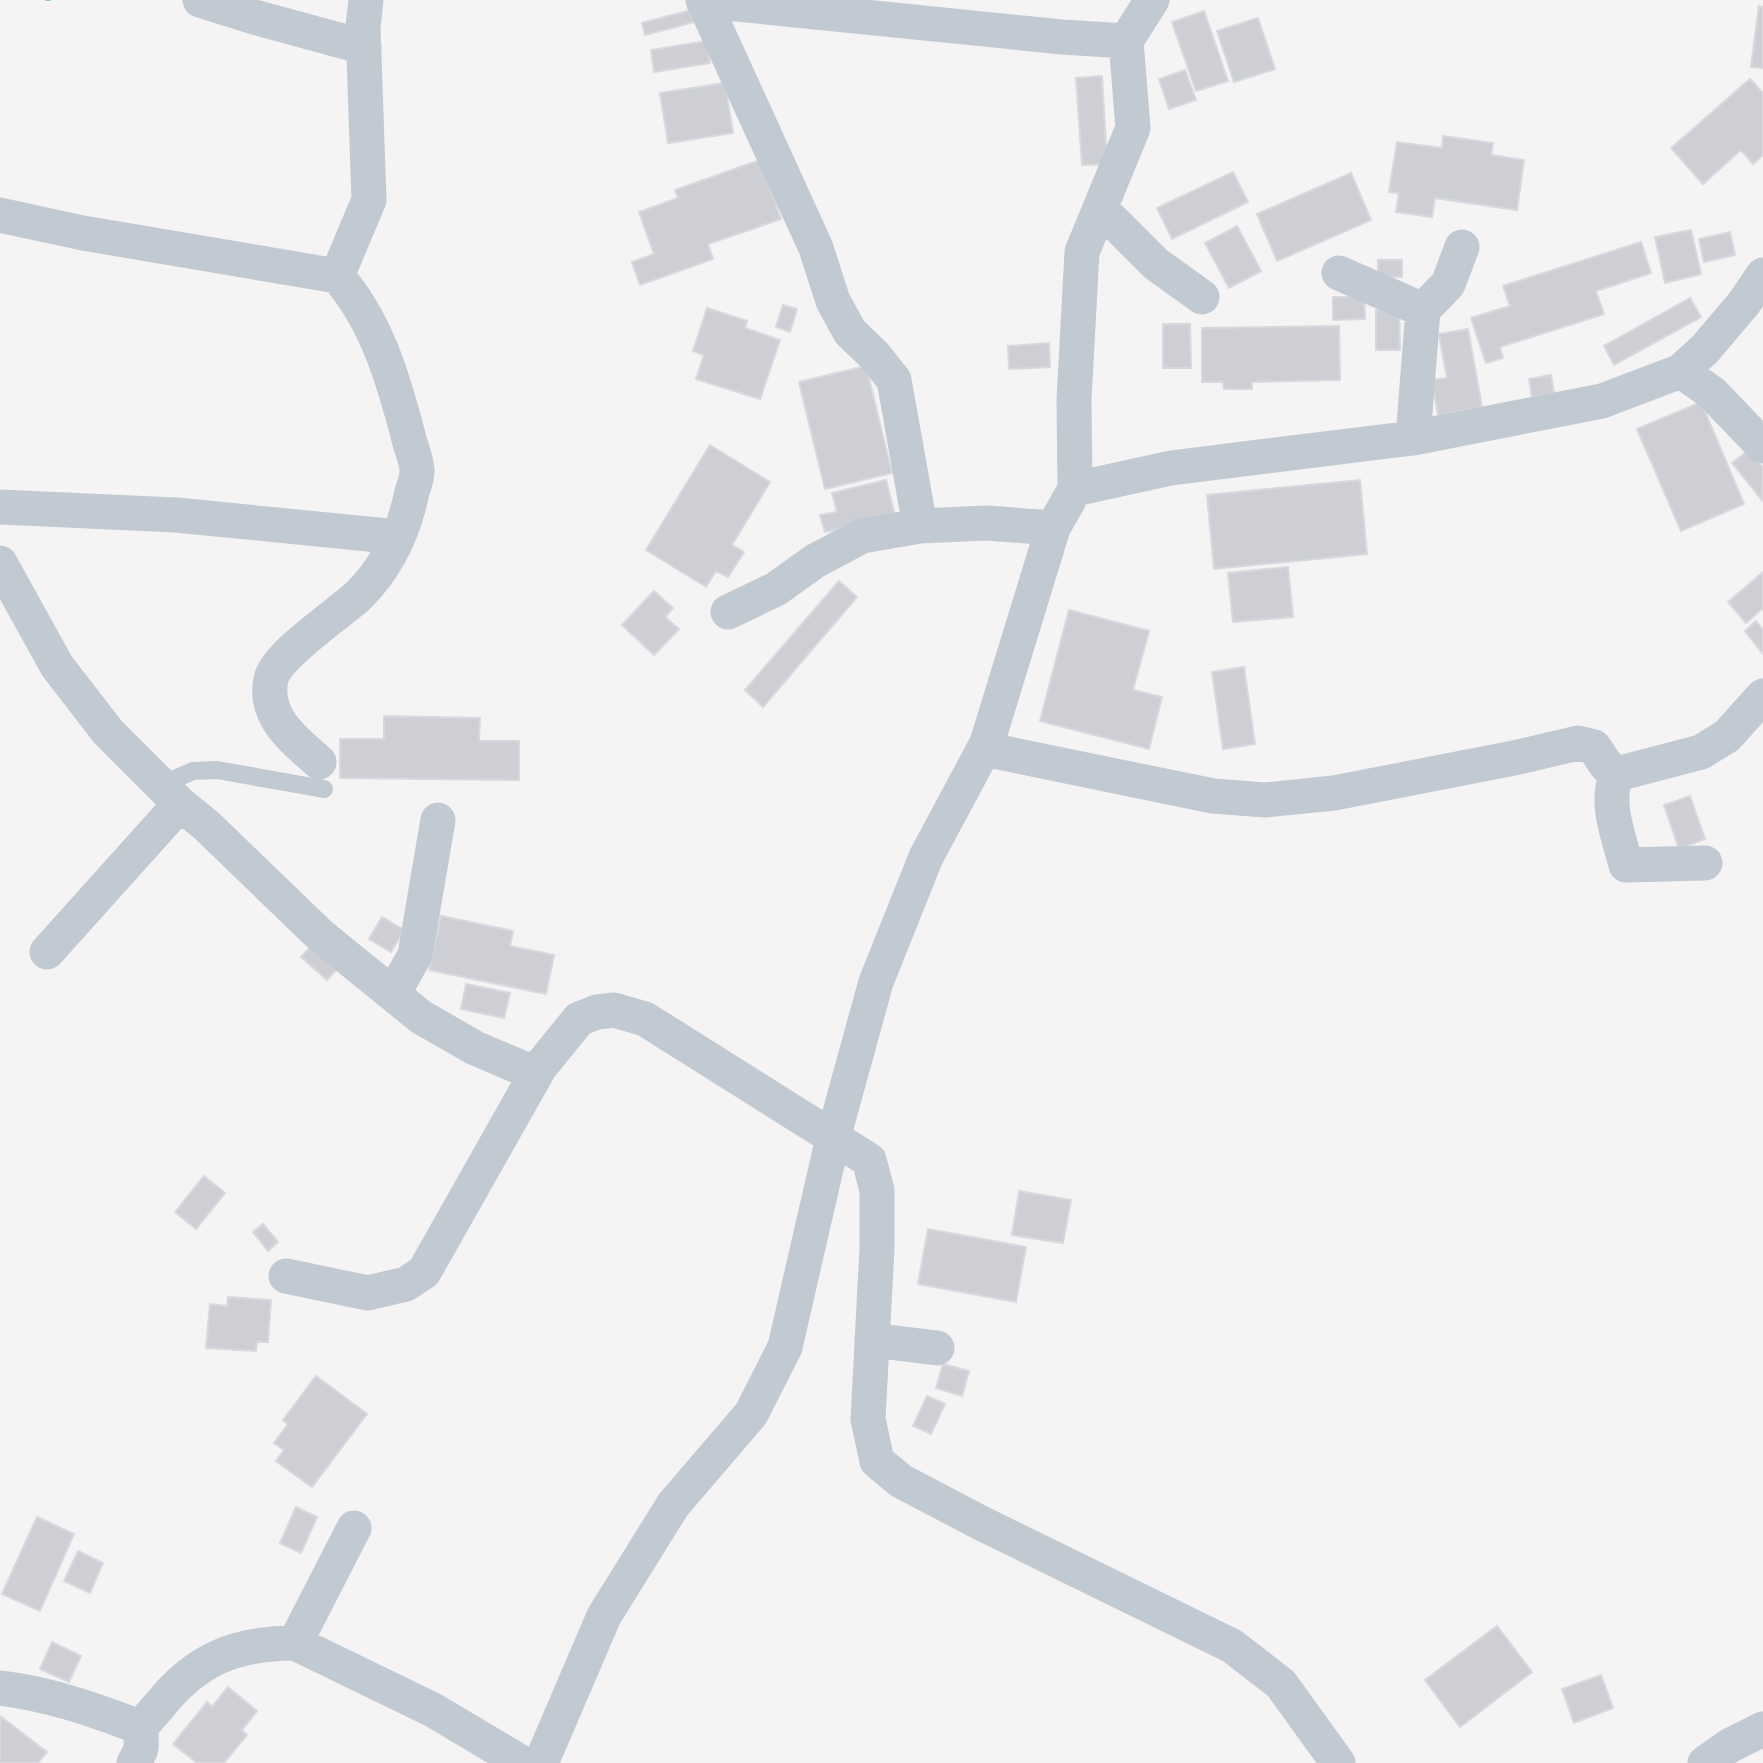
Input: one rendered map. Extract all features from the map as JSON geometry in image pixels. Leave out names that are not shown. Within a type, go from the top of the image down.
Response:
[{"type":"street","points":[[200,0],[254,18],[364,47]]},
{"type":"street","points":[[337,276],[369,200],[364,47],[366,0]]},
{"type":"street","points":[[541,1763],[604,1616],[673,1506],[751,1414],[785,1346],[833,1138],[876,982],[926,857],[984,749],[1054,528],[1075,489],[1074,399],[1082,252],[1133,128],[1126,41],[1152,0]]},
{"type":"street","points":[[920,526],[894,380],[874,355],[849,332],[833,300],[816,248],[703,1],[1048,36],[1126,41]]},
{"type":"street","points":[[1101,209],[1156,264],[1202,297]]},
{"type":"street","points":[[0,215],[83,233],[337,276],[354,295],[379,341],[417,471],[406,521],[383,566],[361,592],[279,664],[272,677],[270,692],[276,720],[322,775]]},
{"type":"street","points":[[1413,438],[1423,310],[1448,284],[1462,247]]},
{"type":"street","points":[[1339,273],[1423,310]]},
{"type":"street","points":[[1075,489],[1171,468],[1413,438],[1602,401],[1681,371],[1706,349],[1763,275]]},
{"type":"street","points":[[1681,371],[1712,393],[1763,446]]},
{"type":"street","points":[[0,507],[176,515],[398,537]]},
{"type":"street","points":[[728,612],[776,589],[815,561],[862,536],[920,526],[987,523],[1054,528]]},
{"type":"street","points":[[0,563],[57,666],[108,732],[171,795],[206,825],[320,935],[421,1017],[475,1048],[536,1074]]},
{"type":"street","points":[[1705,863],[1626,865],[1613,815],[1611,786],[1617,774],[1700,752],[1727,736],[1763,696]]},
{"type":"street","points":[[984,749],[1213,796],[1265,800],[1334,793],[1578,743],[1594,747],[1606,765],[1617,774]]},
{"type":"street","points":[[47,952],[171,795]]},
{"type":"street","points":[[393,994],[415,955],[438,820]]},
{"type":"street","points":[[286,1276],[368,1293],[406,1284],[424,1272],[536,1074],[579,1019],[597,1012],[614,1010],[645,1019],[869,1160],[877,1190],[868,1419],[877,1461],[901,1481],[958,1511],[1232,1646],[1281,1684],[1338,1763]]},
{"type":"street","points":[[872,1340],[937,1348]]},
{"type":"street","points":[[295,1643],[354,1528]]},
{"type":"street","points":[[134,1763],[141,1748],[142,1728],[167,1696],[210,1659],[251,1646],[295,1643],[433,1710],[522,1763]]},
{"type":"street","points":[[0,1688],[23,1690],[76,1703],[142,1728]]},
{"type":"street","points":[[1705,1763],[1729,1746],[1763,1729]]},
{"type":"lane","points":[[171,795],[192,771],[322,775]]},
{"type":"building","points":[[1759,6],[1763,7],[1763,68],[1751,67]]},
{"type":"building","points":[[695,9],[698,21],[645,35],[642,23]]},
{"type":"building","points":[[1204,11],[1228,81],[1196,91],[1172,22]]},
{"type":"building","points":[[1258,18],[1275,69],[1234,82],[1217,31]]},
{"type":"building","points":[[707,41],[710,63],[654,72],[651,50]]},
{"type":"building","points":[[1185,70],[1196,100],[1169,109],[1159,79]]},
{"type":"building","points":[[1102,76],[1107,164],[1082,165],[1076,78]]},
{"type":"building","points":[[1750,79],[1763,93],[1763,155],[1753,164],[1741,150],[1703,184],[1671,148]]},
{"type":"building","points":[[725,83],[733,133],[668,143],[660,93]]},
{"type":"building","points":[[1443,136],[1493,143],[1491,155],[1524,160],[1517,210],[1435,198],[1432,217],[1396,212],[1399,193],[1389,192],[1397,142],[1442,148]]},
{"type":"building","points":[[760,160],[781,219],[708,244],[713,259],[640,285],[632,262],[654,254],[639,212],[678,198],[675,190]]},
{"type":"building","points":[[1233,172],[1248,202],[1172,239],[1157,208]]},
{"type":"building","points":[[1351,173],[1371,220],[1277,261],[1257,214]]},
{"type":"building","points":[[1237,226],[1261,271],[1229,288],[1205,243]]},
{"type":"building","points":[[1691,230],[1701,274],[1665,283],[1655,237]]},
{"type":"building","points":[[1730,232],[1735,255],[1704,262],[1699,239]]},
{"type":"building","points":[[1641,242],[1651,273],[1596,291],[1604,314],[1500,347],[1503,358],[1486,363],[1471,318],[1510,306],[1503,286]]},
{"type":"building","points":[[1378,260],[1402,260],[1402,277],[1378,277]]},
{"type":"building","points":[[1333,297],[1364,297],[1365,319],[1333,320]]},
{"type":"building","points":[[1690,298],[1701,317],[1614,365],[1604,346]]},
{"type":"building","points":[[783,305],[797,309],[790,332],[776,327]]},
{"type":"building","points":[[707,308],[747,321],[745,328],[780,340],[760,399],[696,379],[704,355],[693,351]]},
{"type":"building","points":[[1399,309],[1400,350],[1376,350],[1376,310]]},
{"type":"building","points":[[1163,324],[1190,324],[1191,368],[1163,368]]},
{"type":"building","points":[[1339,326],[1340,380],[1252,382],[1252,389],[1224,389],[1223,382],[1202,382],[1202,328]]},
{"type":"building","points":[[1468,329],[1482,407],[1438,415],[1432,380],[1447,378],[1439,334]]},
{"type":"building","points":[[1049,343],[1050,367],[1009,369],[1008,346]]},
{"type":"building","points":[[866,366],[892,473],[825,489],[799,382]]},
{"type":"building","points":[[1551,375],[1554,393],[1532,397],[1529,379]]},
{"type":"building","points":[[1701,402],[1744,504],[1681,531],[1637,429]]},
{"type":"building","points":[[710,445],[770,482],[732,545],[744,552],[728,577],[716,571],[706,587],[646,550]]},
{"type":"building","points":[[1749,450],[1763,467],[1762,500],[1732,463]]},
{"type":"building","points":[[886,480],[895,515],[825,532],[820,515],[837,512],[832,493]]},
{"type":"building","points":[[1360,480],[1367,554],[1214,569],[1207,495]]},
{"type":"building","points":[[1288,567],[1293,617],[1233,622],[1228,573]]},
{"type":"building","points":[[1763,572],[1763,608],[1746,623],[1728,602]]},
{"type":"building","points":[[839,581],[857,597],[763,707],[745,690]]},
{"type":"building","points":[[654,591],[673,608],[665,617],[679,629],[654,655],[622,625]]},
{"type":"building","points":[[1069,610],[1149,631],[1133,690],[1162,697],[1149,749],[1040,721]]},
{"type":"building","points":[[1756,621],[1763,630],[1763,654],[1745,631]]},
{"type":"building","points":[[1244,667],[1255,744],[1223,749],[1212,672]]},
{"type":"building","points":[[384,716],[480,718],[479,741],[519,741],[519,780],[340,778],[340,739],[384,739]]},
{"type":"building","points":[[1690,796],[1705,839],[1679,849],[1664,805]]},
{"type":"building","points":[[441,916],[513,931],[510,946],[554,955],[546,994],[429,970]]},
{"type":"building","points":[[382,917],[404,930],[391,952],[369,939]]},
{"type":"building","points":[[314,943],[339,966],[327,980],[301,957]]},
{"type":"building","points":[[466,984],[510,993],[504,1018],[461,1009]]},
{"type":"building","points":[[204,1176],[225,1193],[196,1229],[175,1212]]},
{"type":"building","points":[[1019,1191],[1071,1200],[1063,1243],[1012,1235]]},
{"type":"building","points":[[263,1224],[278,1242],[268,1251],[253,1232]]},
{"type":"building","points":[[928,1229],[1026,1247],[1016,1302],[918,1284]]},
{"type":"building","points":[[228,1297],[271,1300],[268,1342],[257,1342],[256,1351],[206,1348],[210,1304],[227,1306]]},
{"type":"building","points":[[943,1364],[969,1371],[962,1396],[936,1388]]},
{"type":"building","points":[[316,1376],[367,1414],[312,1487],[276,1461],[284,1450],[274,1443],[288,1424],[283,1420]]},
{"type":"building","points":[[927,1396],[945,1404],[931,1434],[913,1426]]},
{"type":"building","points":[[296,1507],[317,1517],[301,1553],[280,1543]]},
{"type":"building","points":[[37,1517],[74,1534],[40,1611],[2,1594]]},
{"type":"building","points":[[78,1551],[103,1563],[90,1593],[64,1581]]},
{"type":"building","points":[[1497,1626],[1532,1672],[1460,1727],[1425,1680]]},
{"type":"building","points":[[52,1642],[81,1656],[69,1682],[40,1669]]},
{"type":"building","points":[[1601,1675],[1613,1708],[1574,1723],[1562,1689]]},
{"type":"building","points":[[228,1687],[257,1711],[242,1730],[247,1735],[224,1763],[197,1763],[173,1744],[207,1702],[212,1707]]},
{"type":"building","points":[[0,1716],[47,1752],[38,1763],[0,1763]]}]
